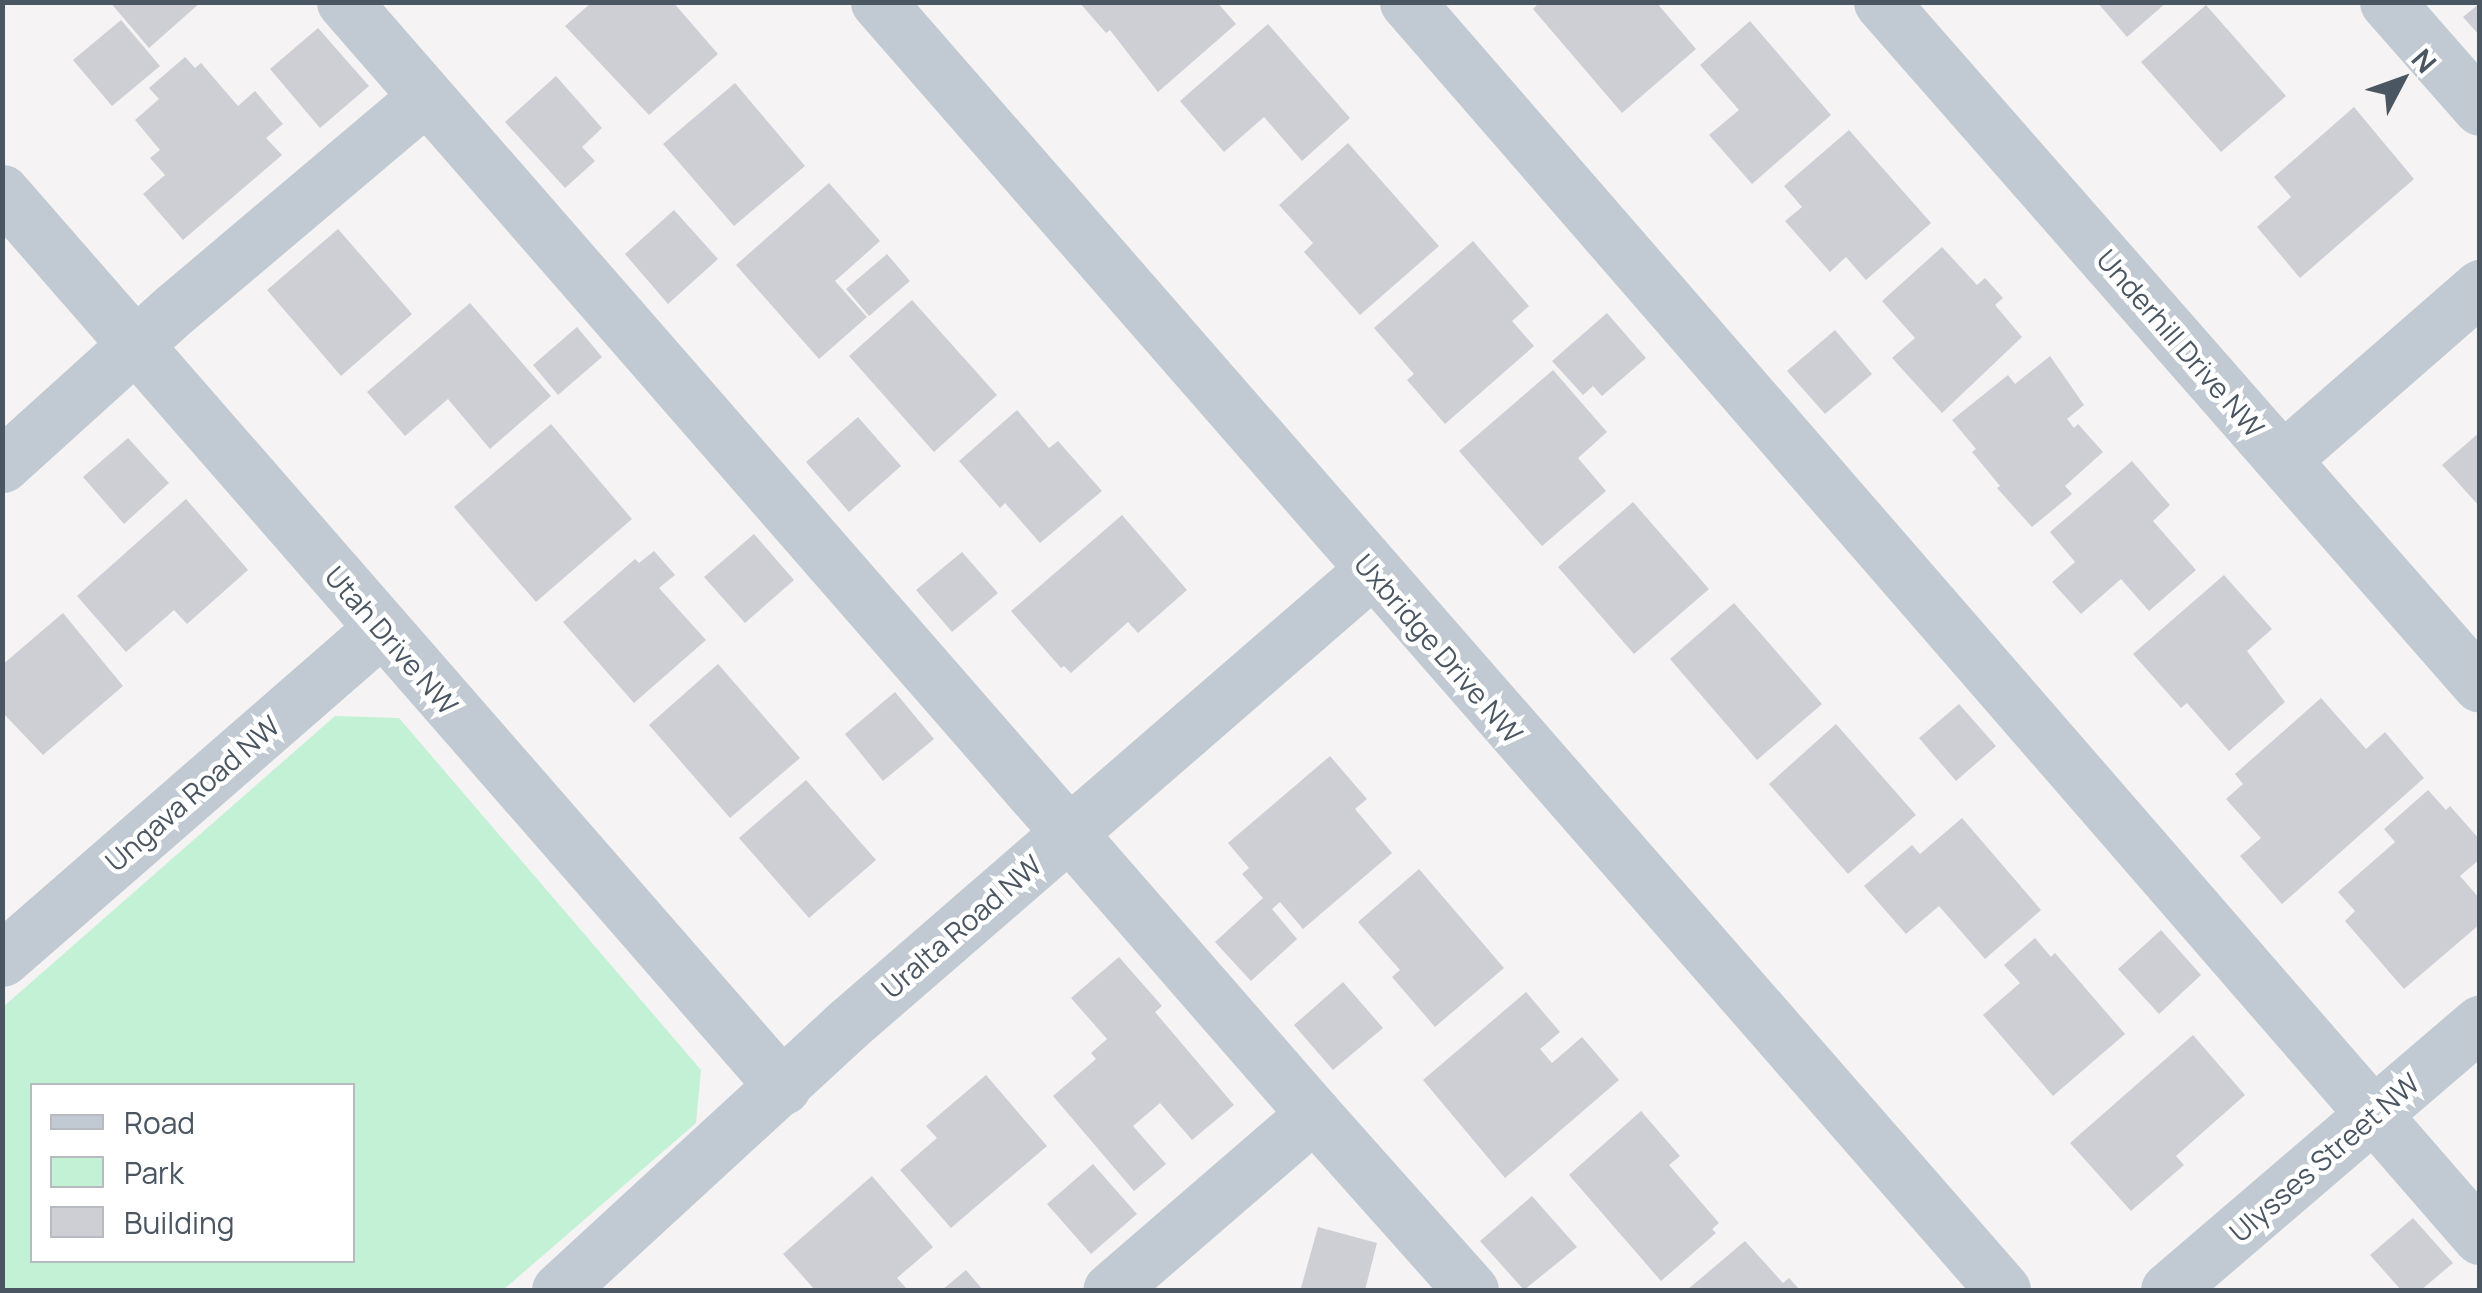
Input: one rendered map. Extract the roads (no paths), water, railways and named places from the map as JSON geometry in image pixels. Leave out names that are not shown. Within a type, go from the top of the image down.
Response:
[{"type":"street","points":[[344,2],[1471,1290]]},
{"type":"street","name":"Uxbridge Drive NW","points":[[878,2],[1371,571],[2004,1290]]},
{"type":"street","points":[[1407,2],[2480,1237]]},
{"type":"street","name":"Underhill Drive NW","points":[[1881,2],[2480,685]]},
{"type":"street","points":[[2387,2],[2480,108]]},
{"type":"street","points":[[2,464],[134,345],[426,97]]},
{"type":"street","name":"Utah Drive NW","points":[[2,192],[783,1087]]},
{"type":"street","points":[[2283,459],[2480,287]]},
{"type":"street","name":"Uralta Road NW","points":[[559,1290],[847,1025],[1371,571]]},
{"type":"street","name":"Ungava Road NW","points":[[2,959],[382,628]]},
{"type":"street","name":"Ulysses Street NW","points":[[2168,1290],[2480,1023]]},
{"type":"street","points":[[1110,1290],[1314,1114]]}]
